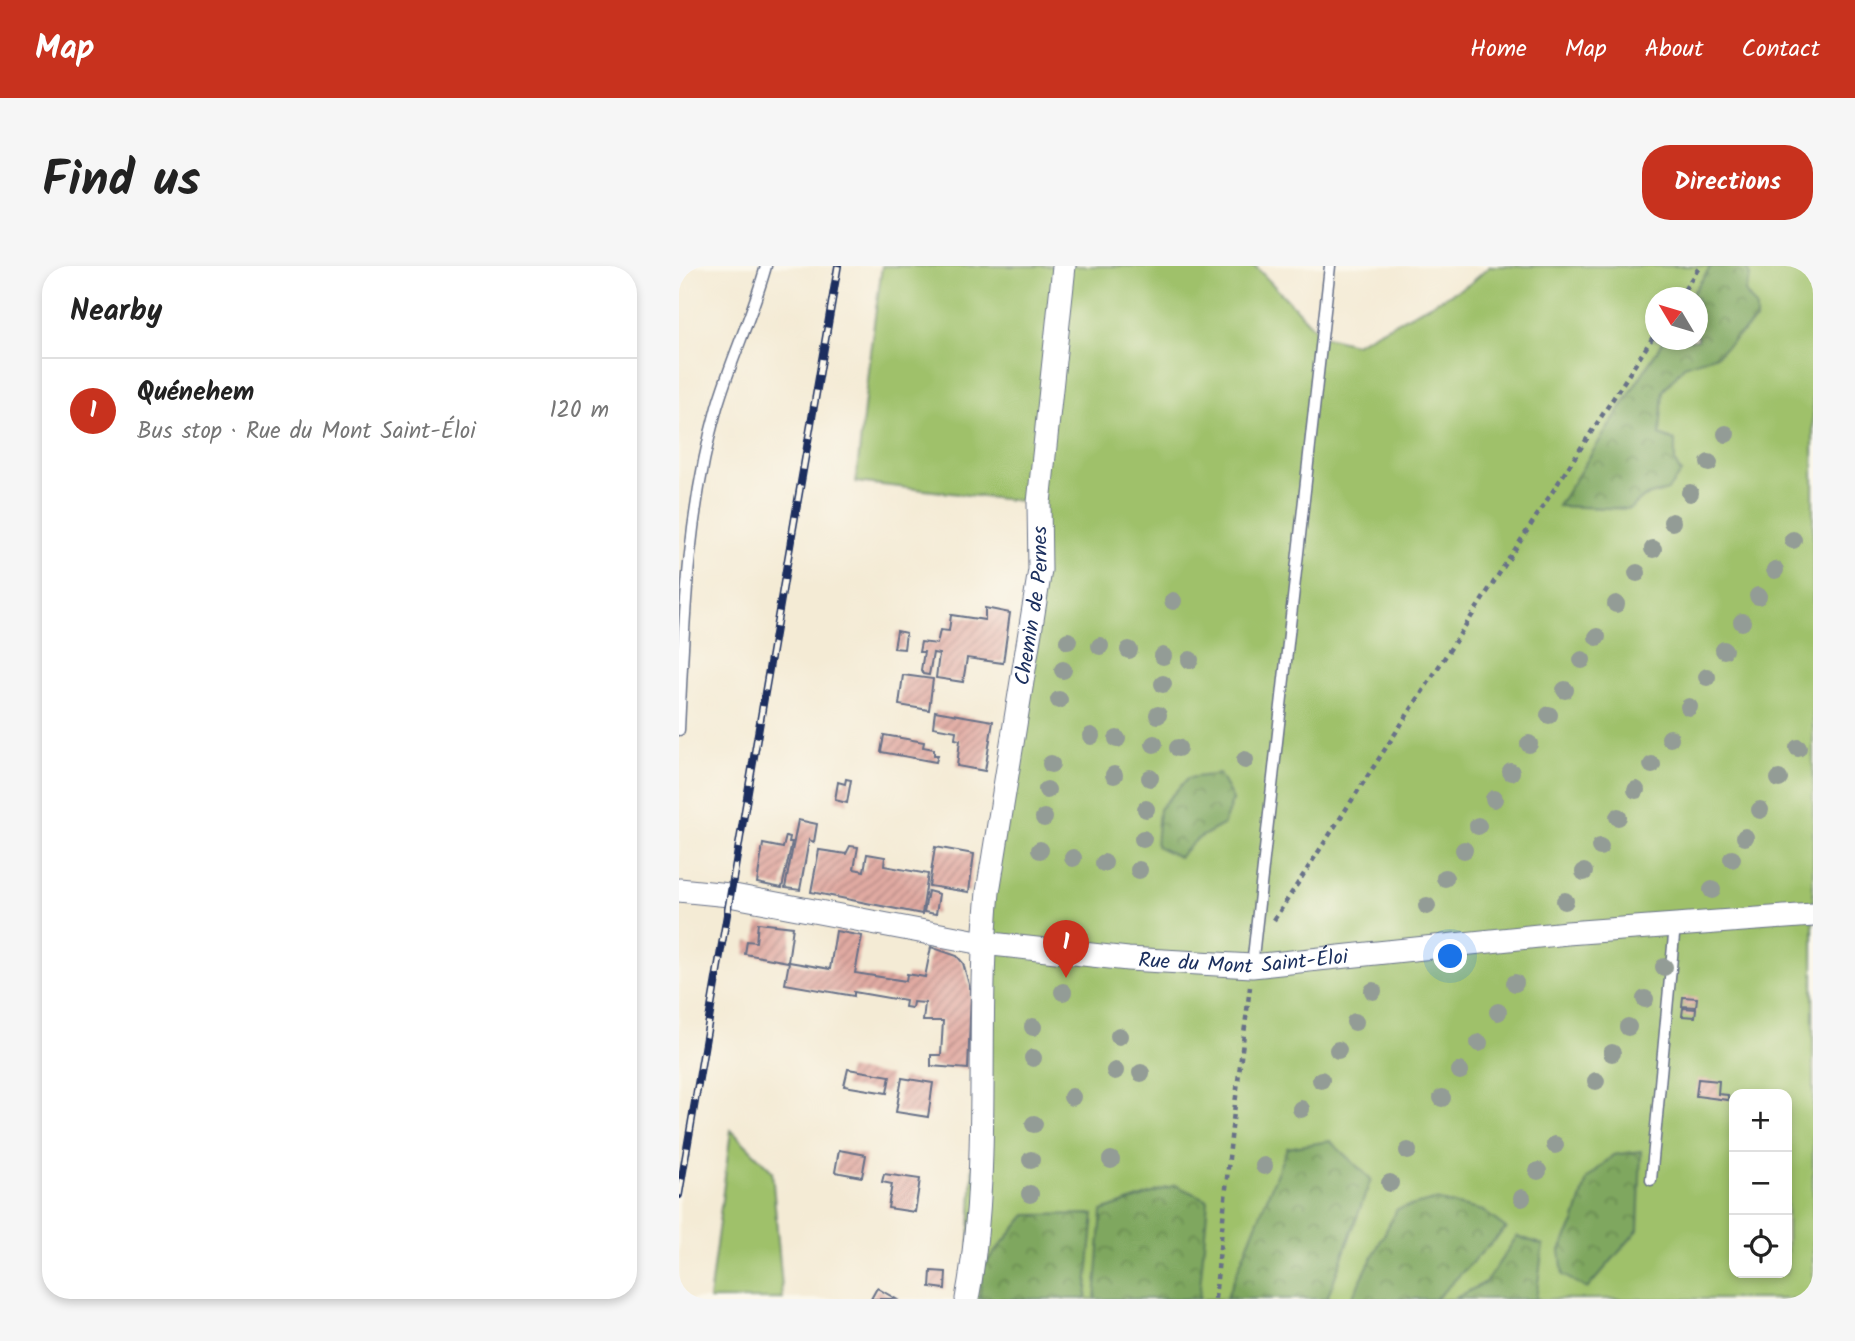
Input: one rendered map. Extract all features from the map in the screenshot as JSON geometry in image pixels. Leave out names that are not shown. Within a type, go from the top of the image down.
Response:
[{"type":"street","name":"Chemin de Pernes","points":[[967,1299],[974,1262],[981,1165],[983,943],[988,892],[1040,570],[1039,503],[1064,266]]},
{"type":"street","name":"Rue du Mont Saint-Éloi","points":[[679,890],[729,895],[983,943],[1128,959],[1253,958],[1813,915]]},
{"type":"lane","points":[[679,730],[686,579],[694,510],[717,407],[766,266]]},
{"type":"lane","points":[[1253,958],[1330,266]]},
{"type":"lane","points":[[1651,1180],[1675,925]]},
{"type":"path","points":[[1686,287],[1700,266]]},
{"type":"path","points":[[1215,1299],[1253,958],[1645,350]]},
{"type":"green space","points":[[882,266],[1255,266],[1322,336],[1355,344],[1470,284],[1490,266],[1813,266],[1813,1299],[967,1299],[983,943],[1038,503],[856,482]]},
{"type":"green space","points":[[1711,266],[1746,266],[1750,276],[1745,292],[1756,307],[1756,320],[1717,355],[1684,366],[1663,391],[1660,435],[1675,441],[1675,462],[1681,473],[1668,490],[1644,497],[1630,509],[1558,506],[1658,350],[1708,350],[1708,287],[1697,287]]},
{"type":"green space","points":[[1219,774],[1233,799],[1223,825],[1197,839],[1179,857],[1156,846],[1159,809],[1188,778]]},
{"type":"green space","points":[[731,1130],[772,1171],[783,1299],[709,1299]]},
{"type":"green space","points":[[1330,1141],[1371,1179],[1327,1299],[1226,1299],[1287,1148]]},
{"type":"green space","points":[[1641,1151],[1638,1230],[1587,1289],[1563,1275],[1560,1250],[1574,1223],[1587,1179],[1613,1155]]},
{"type":"green space","points":[[1175,1185],[1208,1200],[1199,1299],[1095,1299],[1102,1211]]},
{"type":"green space","points":[[1435,1200],[1483,1211],[1506,1228],[1436,1299],[1351,1299],[1397,1209]]},
{"type":"green space","points":[[1094,1214],[1086,1299],[979,1299],[983,1266],[1026,1215]]},
{"type":"green space","points":[[1517,1236],[1543,1245],[1536,1299],[1454,1299],[1486,1282]]},
{"type":"building","points":[[985,608],[1010,613],[1003,663],[967,658],[963,682],[936,678],[939,654],[933,653],[929,675],[923,674],[921,670],[924,652],[919,652],[921,642],[937,644],[940,630],[949,631],[951,615],[985,620]]},
{"type":"building","points":[[897,631],[906,633],[904,649],[894,648]]},
{"type":"building","points":[[903,675],[933,679],[929,710],[899,705]]},
{"type":"building","points":[[935,711],[993,721],[985,771],[957,766],[960,740],[955,739],[956,731],[933,727]]},
{"type":"building","points":[[884,735],[924,742],[923,747],[934,749],[934,755],[938,755],[936,762],[881,752]]},
{"type":"building","points":[[846,779],[851,780],[847,803],[835,800],[838,782],[845,784]]},
{"type":"building","points":[[798,820],[817,824],[814,842],[809,840],[800,890],[785,888]]},
{"type":"building","points":[[786,836],[790,837],[789,842],[792,842],[782,888],[757,883],[763,844],[783,848]]},
{"type":"building","points":[[850,846],[858,847],[854,869],[864,871],[867,854],[885,857],[884,866],[928,874],[922,914],[811,892],[819,850],[846,854]]},
{"type":"building","points":[[935,847],[974,854],[969,892],[929,886]]},
{"type":"building","points":[[928,891],[939,894],[936,914],[924,912]]},
{"type":"building","points":[[758,923],[793,927],[788,962],[745,954],[747,941],[756,942]]},
{"type":"building","points":[[836,931],[862,936],[855,973],[906,981],[907,974],[925,977],[931,947],[957,956],[963,963],[971,992],[968,1069],[931,1066],[931,1055],[941,1055],[943,1021],[923,1021],[925,1003],[913,1002],[912,1008],[905,1007],[906,1001],[854,992],[854,996],[785,984],[789,962],[830,969]]},
{"type":"building","points":[[1683,997],[1697,998],[1696,1007],[1682,1006]]},
{"type":"building","points":[[1683,1008],[1696,1009],[1695,1017],[1682,1016]]},
{"type":"building","points":[[848,1069],[890,1076],[887,1093],[844,1086]]},
{"type":"building","points":[[902,1078],[933,1083],[928,1117],[896,1112]]},
{"type":"building","points":[[1698,1079],[1719,1081],[1718,1094],[1728,1095],[1728,1100],[1696,1096]]},
{"type":"building","points":[[839,1150],[866,1155],[862,1177],[835,1172]]},
{"type":"building","points":[[884,1174],[920,1179],[915,1212],[888,1208],[892,1184],[882,1182]]},
{"type":"building","points":[[931,1271],[946,1272],[945,1289],[930,1287]]},
{"type":"building","points":[[877,1288],[896,1299],[871,1299]]},
{"type":"railway","points":[[679,1195],[838,266]]},
{"type":"place","name":"Quénehem","points":[[1066,978]]}]
